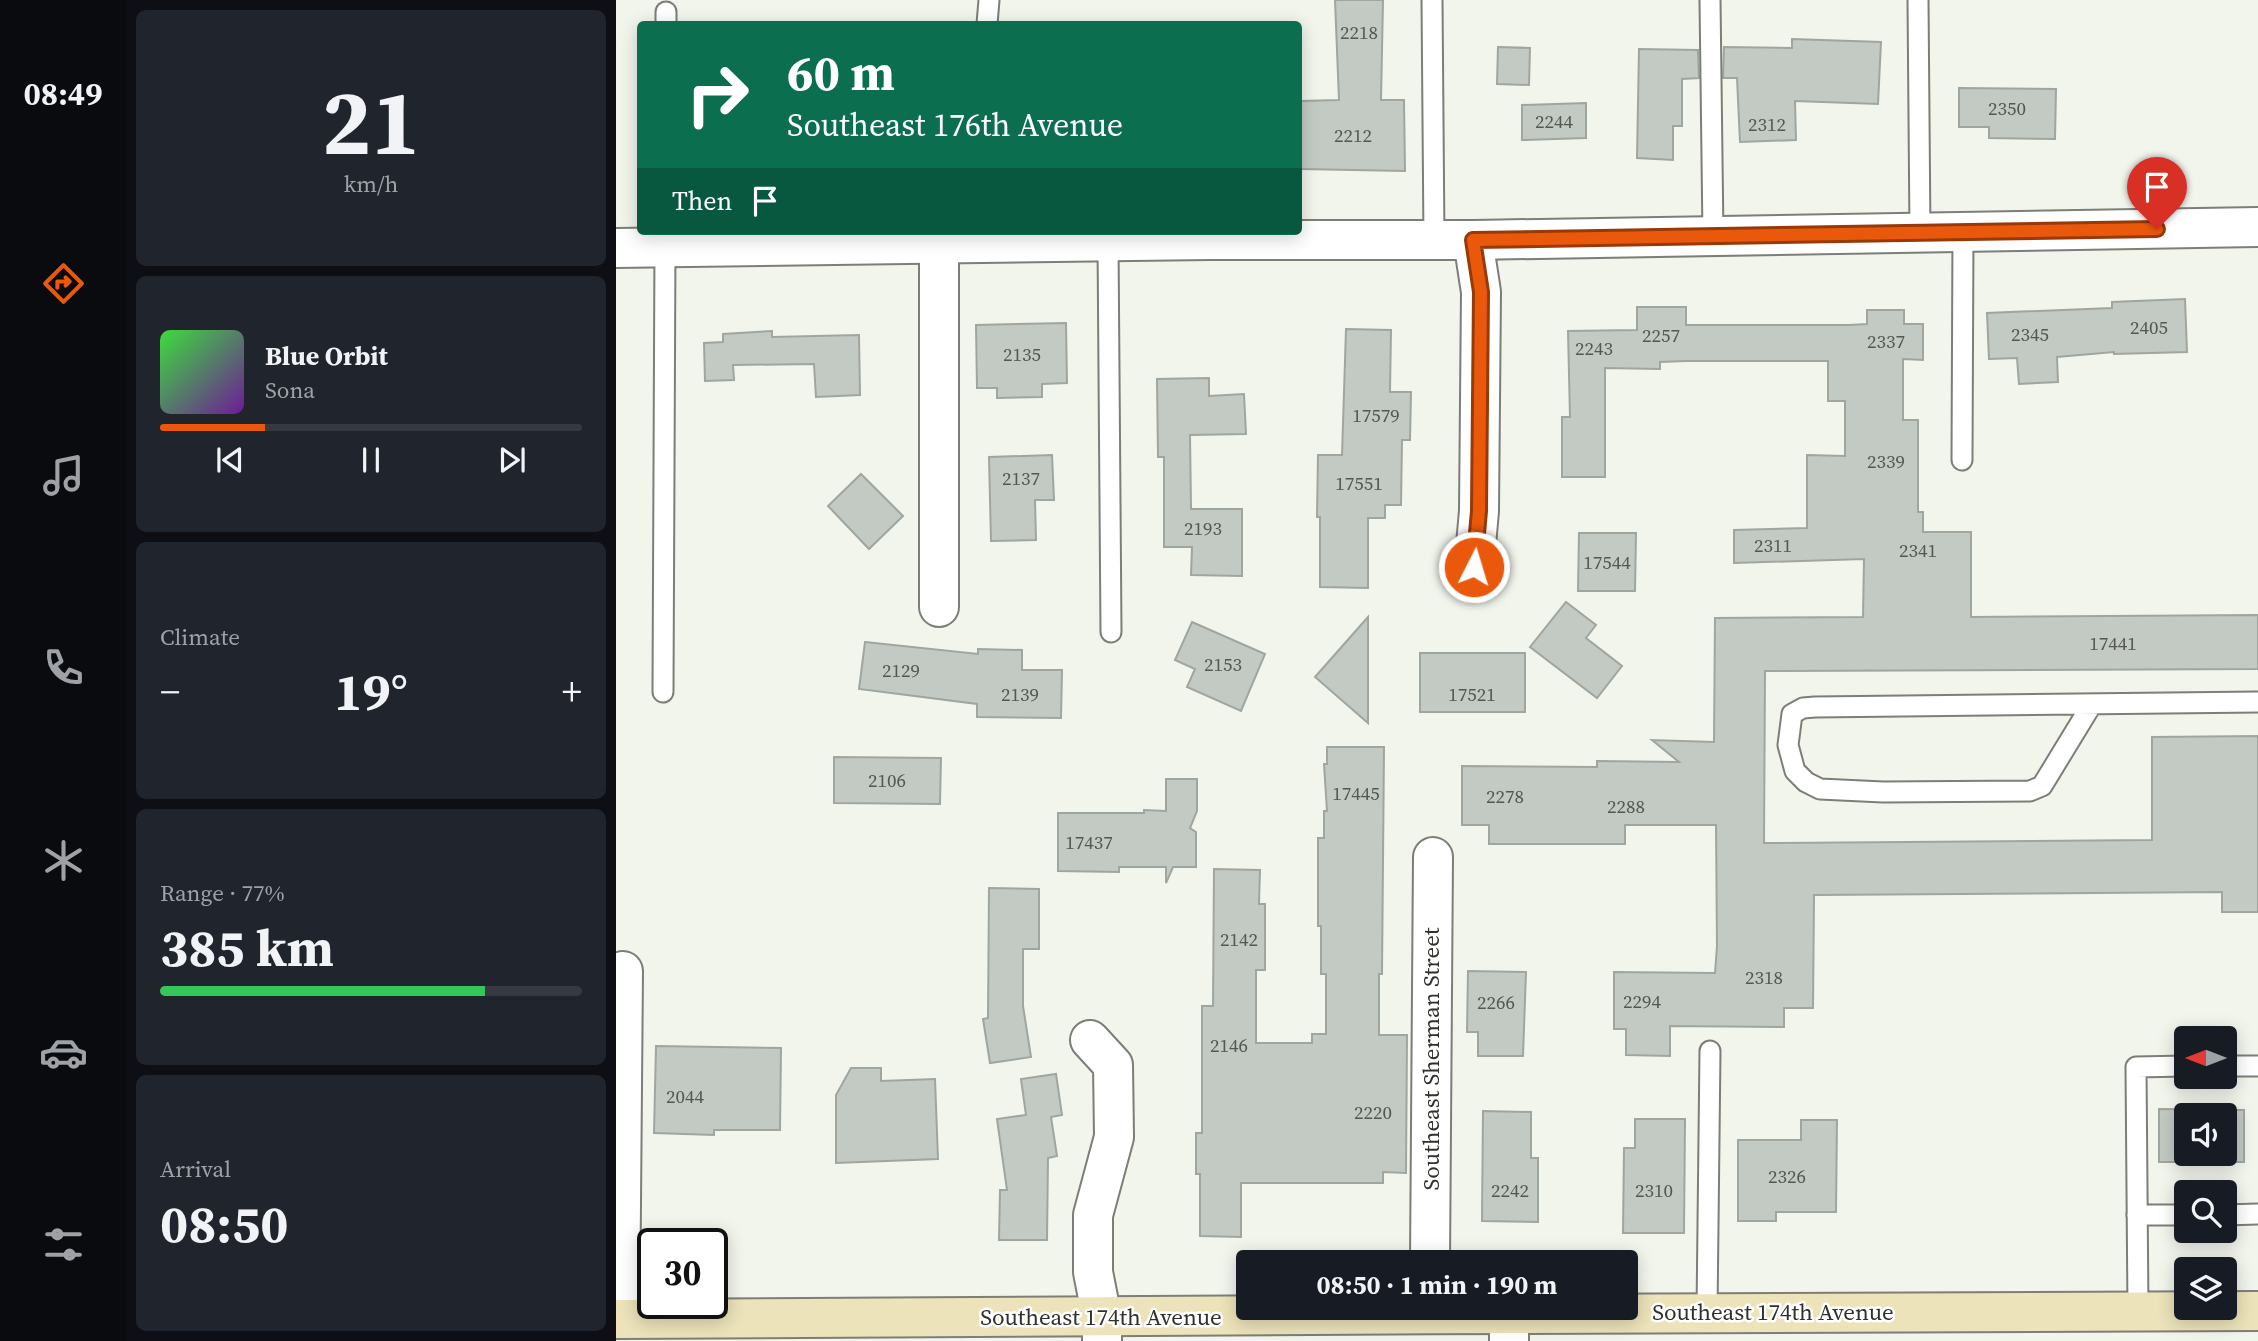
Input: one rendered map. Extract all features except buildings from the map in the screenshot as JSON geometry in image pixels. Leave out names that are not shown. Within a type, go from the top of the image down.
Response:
[{"type":"street","points":[[616,248],[665,239],[939,244],[991,237],[1108,242],[1473,240],[2258,227]]},
{"type":"street","points":[[1473,240],[1481,292],[1479,511],[1474,567]]},
{"type":"street","points":[[939,244],[939,607]]},
{"type":"street","name":"Southeast Sherman Street","points":[[1430,1250],[1433,857]]},
{"type":"street","points":[[618,1319],[622,971]]},
{"type":"street","points":[[1090,1040],[1113,1065],[1114,1137],[1093,1215],[1093,1272],[1102,1329]]},
{"type":"street","name":"Southeast 174th Avenue","points":[[1474,1320],[1509,1327],[1707,1312],[2258,1311]]},
{"type":"street","name":"Southeast 174th Avenue","points":[[618,1319],[864,1330],[1102,1329],[1266,1320]]},
{"type":"lane","points":[[987,21],[989,0]]},
{"type":"lane","points":[[1432,0],[1434,240]]},
{"type":"lane","points":[[1710,0],[1713,236]]},
{"type":"lane","points":[[1918,0],[1920,233]]},
{"type":"lane","points":[[1962,460],[1963,232]]},
{"type":"lane","points":[[663,692],[665,239]]},
{"type":"lane","points":[[1108,242],[1111,632]]},
{"type":"lane","points":[[2092,704],[2042,786],[2030,792],[1820,789],[1806,782],[1795,771],[1787,745],[1792,714],[1803,708],[2092,704],[2258,702]]},
{"type":"lane","points":[[1707,1312],[1710,1051]]},
{"type":"lane","points":[[2138,1311],[2136,1067],[2174,1066]]},
{"type":"lane","points":[[2237,1066],[2258,1066]]},
{"type":"lane","points":[[2237,1214],[2258,1214]]},
{"type":"lane","points":[[2137,1215],[2174,1215]]},
{"type":"route","points":[[1474,567],[1479,511],[1481,292],[1473,240],[2157,229]]}]
